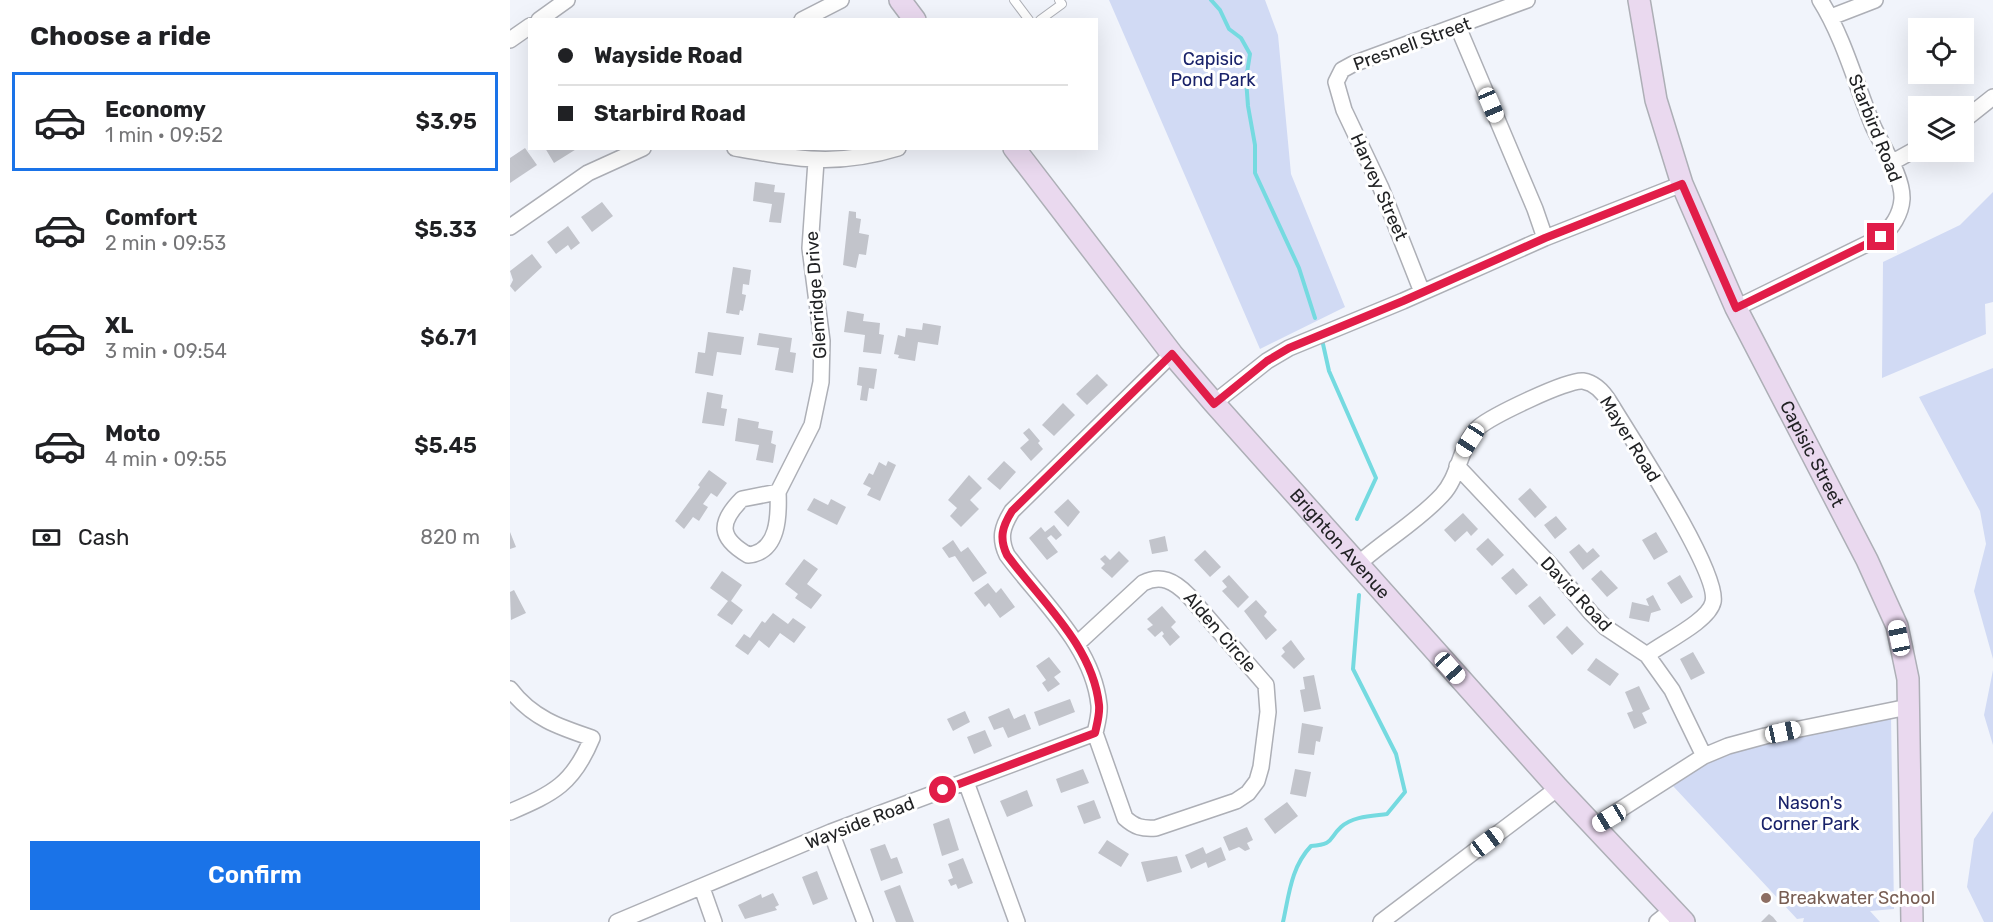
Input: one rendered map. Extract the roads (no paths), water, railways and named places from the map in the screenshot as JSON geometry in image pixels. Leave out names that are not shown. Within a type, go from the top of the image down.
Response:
[{"type":"main road","name":"Capisic Street","points":[[1639,0],[1656,100],[1682,184],[1736,308],[1888,603],[1897,626],[1908,679],[1912,922]]},
{"type":"main road","name":"Brighton Avenue","points":[[1016,150],[1172,354],[1214,404],[1593,827],[1671,918]]},
{"type":"street","points":[[542,18],[567,0]]},
{"type":"street","points":[[806,18],[841,0]]},
{"type":"street","name":"Presnell Street","points":[[1336,82],[1342,69],[1353,64],[1527,0]]},
{"type":"street","name":"Starbird Road","points":[[1736,308],[1857,250],[1893,227],[1902,198],[1891,163],[1872,124],[1831,17],[1820,0]]},
{"type":"street","points":[[1831,17],[1875,0]]},
{"type":"street","points":[[510,40],[528,27]]},
{"type":"street","points":[[1458,27],[1535,208],[1545,238]]},
{"type":"street","name":"Harvey Street","points":[[1336,82],[1344,110],[1381,188],[1422,292]]},
{"type":"street","points":[[1974,112],[1993,97]]},
{"type":"street","points":[[510,226],[588,173],[639,150]]},
{"type":"street","points":[[747,150],[816,161],[863,158],[891,150]]},
{"type":"street","points":[[1891,163],[1908,154]]},
{"type":"street","name":"Glenridge Drive","points":[[778,492],[742,499],[726,523],[723,531],[726,540],[748,555],[756,555],[765,547],[779,523],[778,492],[812,425],[821,382],[822,341],[810,248],[816,161]]},
{"type":"street","points":[[1214,404],[1267,361],[1289,348],[1545,238],[1682,184]]},
{"type":"street","points":[[1095,733],[1100,707],[1095,685],[1077,644],[1007,555],[1002,545],[1001,532],[1012,511],[1172,354]]},
{"type":"street","name":"Mayer Road","points":[[1357,565],[1404,529],[1444,494],[1462,453],[1479,428],[1502,412],[1569,383],[1582,381],[1594,385],[1603,393],[1700,554],[1713,588],[1713,602],[1705,616],[1647,656]]},
{"type":"street","name":"David Road","points":[[1457,466],[1555,570],[1591,613],[1605,627],[1647,656],[1672,690],[1704,756]]},
{"type":"street","name":"Alden Circle","points":[[1077,644],[1143,584],[1155,577],[1177,584],[1266,685],[1268,712],[1261,767],[1257,781],[1248,793],[1236,801],[1156,828],[1144,829],[1125,818],[1095,733]]},
{"type":"street","points":[[510,689],[526,707],[543,720],[591,738],[577,770],[564,784],[547,795],[510,812]]},
{"type":"street","points":[[1593,827],[1704,756],[1765,735],[1908,707]]},
{"type":"street","name":"Wayside Road","points":[[617,922],[831,832],[1095,733]]},
{"type":"street","points":[[966,782],[1017,922]]},
{"type":"street","points":[[1381,922],[1558,788]]},
{"type":"street","points":[[831,832],[865,922]]},
{"type":"street","points":[[702,888],[714,922]]},
{"type":"lane","points":[[1014,0],[1028,18]]},
{"type":"lane","points":[[1044,18],[1062,4],[1059,0]]},
{"type":"waterway","points":[[1211,0],[1220,10],[1229,29],[1241,38],[1250,54],[1246,79],[1255,145],[1255,173],[1299,268],[1315,318]]},
{"type":"waterway","points":[[1323,344],[1329,371],[1376,478],[1357,519]]},
{"type":"waterway","points":[[1283,922],[1295,872],[1311,846],[1328,842],[1346,823],[1363,817],[1387,814],[1405,792],[1396,754],[1353,669],[1359,595]]},
{"type":"place","name":"Breakwater School","points":[[1766,898]]},
{"type":"park label","name":"Capisic Pond Park","points":[[1213,69]]},
{"type":"park label","name":"Nason's Corner Park","points":[[1810,813]]}]
